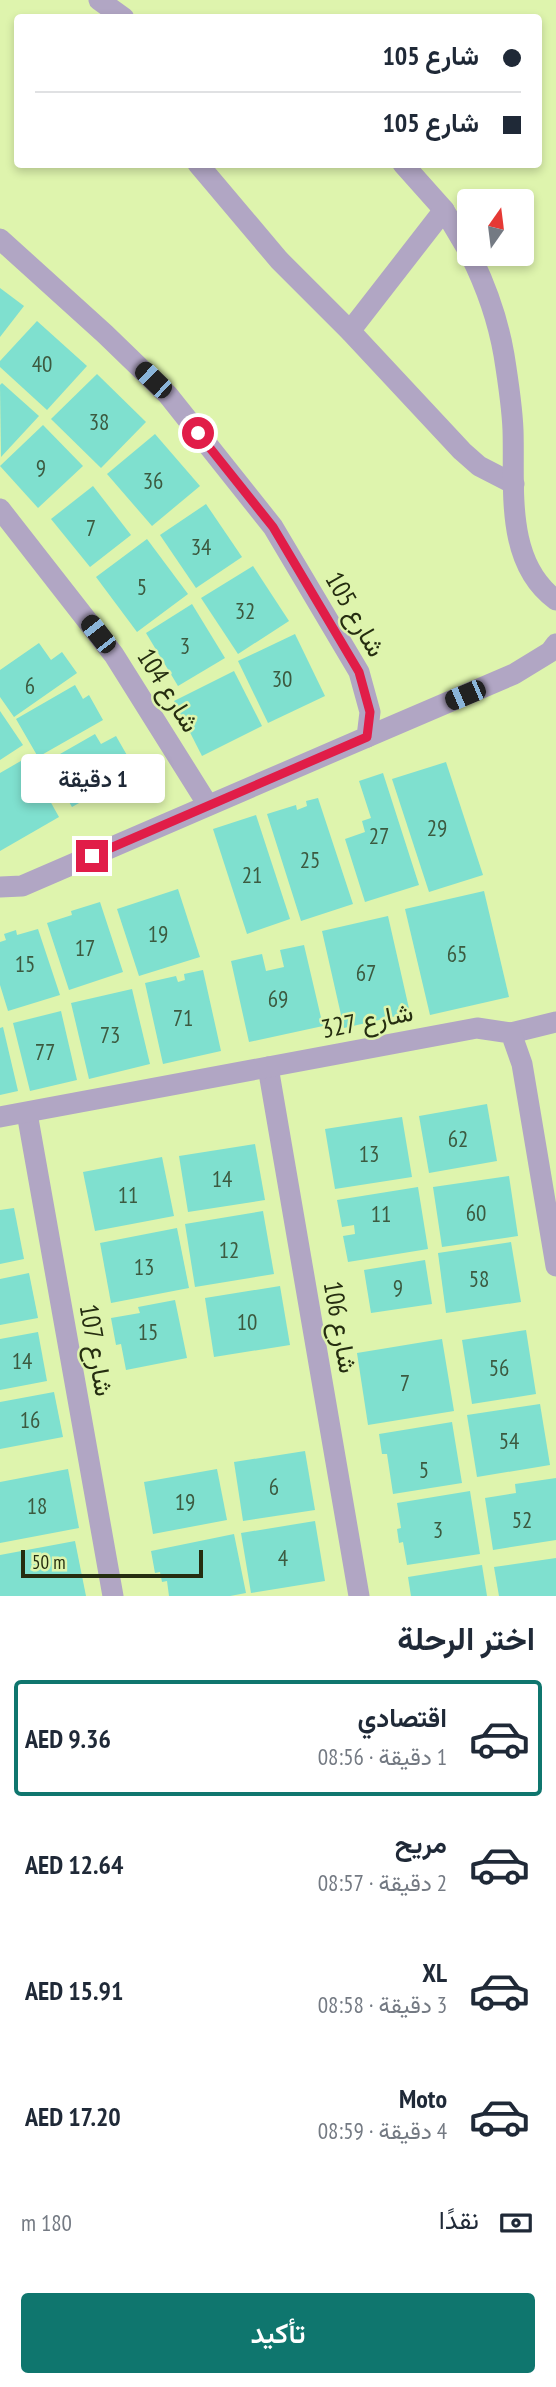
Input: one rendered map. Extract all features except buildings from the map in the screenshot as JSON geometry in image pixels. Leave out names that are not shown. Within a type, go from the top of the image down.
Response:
[{"type":"street","points":[[201,168],[279,260],[350,331],[461,451],[479,466],[514,484]]},
{"type":"street","points":[[407,168],[444,210],[457,232]]},
{"type":"street","points":[[350,331],[444,210]]},
{"type":"street","name":"شارع 105","points":[[0,239],[168,395],[273,527],[359,672],[370,712],[367,737]]},
{"type":"street","points":[[476,266],[495,316],[504,353],[513,426],[514,484],[520,549],[531,572],[556,600]]},
{"type":"street","name":"شارع 104","points":[[0,509],[114,655],[208,805]]},
{"type":"street","points":[[0,887],[22,886],[514,674],[550,652],[556,644]]},
{"type":"street","points":[[556,1021],[512,1033],[522,1064],[556,1266]]},
{"type":"street","name":"شارع 327","points":[[0,1118],[477,1028],[512,1033]]},
{"type":"street","name":"شارع 106","points":[[268,1067],[359,1596]]},
{"type":"street","name":"شارع 107","points":[[27,1113],[113,1596]]},
{"type":"route","points":[[92,856],[367,737],[370,712],[359,672],[273,527],[198,433]]}]
